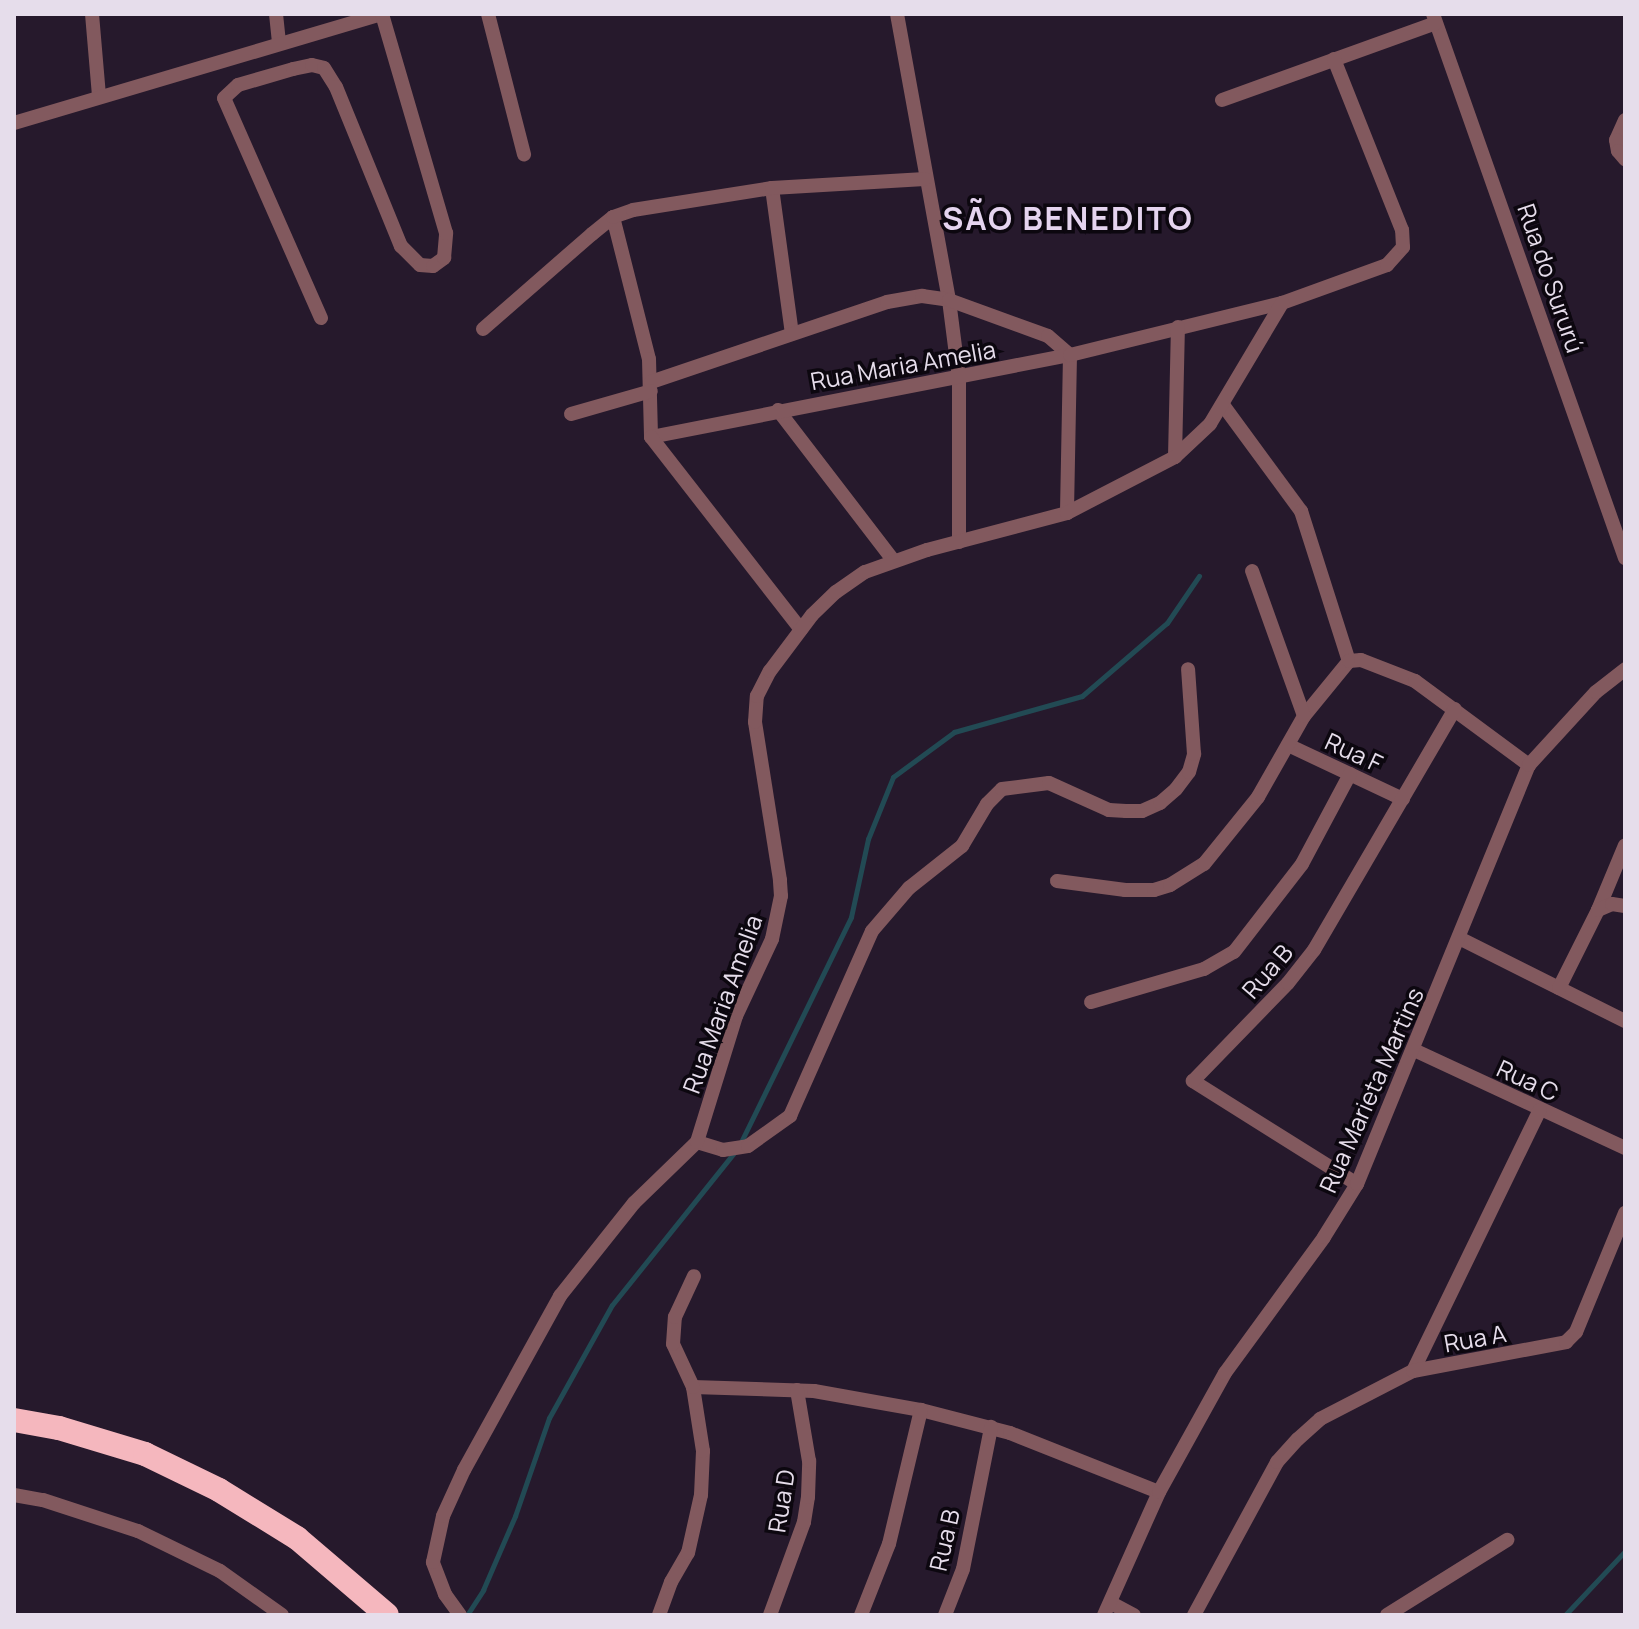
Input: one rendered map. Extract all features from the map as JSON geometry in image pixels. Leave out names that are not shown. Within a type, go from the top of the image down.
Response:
[{"type":"highway","points":[[14,1420],[59,1428],[145,1454],[219,1490],[297,1538],[387,1615]]},
{"type":"street","points":[[92,14],[99,95]]},
{"type":"street","points":[[276,14],[279,43]]},
{"type":"street","points":[[14,123],[99,95],[382,14],[446,233],[444,258],[433,266],[420,265],[401,246],[336,87],[324,68],[312,65],[238,85],[224,98],[321,318]]},
{"type":"street","points":[[488,14],[524,154]]},
{"type":"street","points":[[897,14],[949,300],[959,378],[959,542]]},
{"type":"street","points":[[1222,100],[1434,18]]},
{"type":"street","name":"Rua do Sururú","points":[[1434,18],[1625,558]]},
{"type":"street","name":"Rua Maria Amelia","points":[[651,437],[1070,355],[1282,303],[1387,265],[1403,247],[1402,230],[1334,59]]},
{"type":"street","points":[[1625,120],[1616,140],[1618,151],[1625,159]]},
{"type":"street","points":[[483,329],[613,217],[655,205],[772,188],[925,179]]},
{"type":"street","points":[[772,188],[792,334]]},
{"type":"street","points":[[613,217],[636,296],[651,386],[651,437],[801,630]]},
{"type":"street","name":"Rua Maria Amelia","points":[[571,414],[792,334],[902,298],[922,296],[949,300],[1048,336],[1070,355]]},
{"type":"street","name":"Rua Maria Amelia","points":[[460,1615],[445,1594],[433,1562],[443,1516],[464,1470],[560,1296],[634,1203],[697,1142],[736,1016],[777,922],[780,880],[755,722],[757,696],[770,671],[801,630],[836,592],[865,572],[959,542],[1067,513],[1175,457],[1210,424],[1282,303]]},
{"type":"street","points":[[1175,457],[1178,327]]},
{"type":"street","points":[[1067,513],[1070,355]]},
{"type":"street","points":[[1223,405],[1301,511],[1349,661]]},
{"type":"street","points":[[778,410],[894,561]]},
{"type":"street","points":[[1252,571],[1304,716]]},
{"type":"street","points":[[1057,881],[1104,889],[1154,890],[1182,879],[1204,864],[1231,834],[1304,716],[1349,661],[1361,660],[1405,676],[1529,765]]},
{"type":"street","points":[[697,1142],[723,1150],[748,1146],[790,1116],[872,931],[909,888],[962,846],[987,804],[1002,789],[1012,785],[1058,785],[1109,810],[1142,811],[1160,803],[1189,772],[1194,754],[1188,669]]},
{"type":"street","name":"Rua Marieta Martins","points":[[1108,1609],[1159,1492],[1225,1373],[1324,1237],[1357,1184],[1529,765],[1596,692],[1625,669]]},
{"type":"street","name":"Rua B","points":[[1357,1184],[1193,1081],[1288,983],[1314,950],[1455,709]]},
{"type":"street","name":"Rua F","points":[[1288,745],[1403,799]]},
{"type":"street","points":[[1091,1002],[1204,969],[1234,952],[1302,864],[1350,774]]},
{"type":"street","points":[[1559,988],[1598,910],[1625,845]]},
{"type":"street","points":[[1598,910],[1612,904],[1625,906]]},
{"type":"street","points":[[1459,938],[1625,1021]]},
{"type":"street","name":"Rua C","points":[[1414,1050],[1625,1148]]},
{"type":"street","points":[[1413,1371],[1540,1110]]},
{"type":"street","name":"Rua A","points":[[1194,1615],[1277,1462],[1320,1419],[1413,1371],[1566,1342],[1576,1332],[1625,1213]]},
{"type":"street","points":[[659,1615],[671,1582],[688,1553],[701,1495],[703,1451],[693,1387],[677,1360],[672,1329],[694,1276]]},
{"type":"street","points":[[693,1387],[797,1390],[862,1397],[921,1410],[991,1427],[1159,1492]]},
{"type":"street","name":"Rua D","points":[[770,1615],[800,1536],[808,1497],[809,1461],[797,1390]]},
{"type":"street","points":[[861,1615],[889,1544],[921,1410]]},
{"type":"street","name":"Rua B","points":[[945,1615],[963,1569],[991,1427]]},
{"type":"street","points":[[14,1495],[43,1500],[138,1531],[220,1571],[282,1615]]},
{"type":"street","points":[[1387,1615],[1507,1540]]},
{"type":"street","points":[[1108,1609],[1134,1615]]},
{"type":"waterway","points":[[467,1615],[483,1590],[515,1516],[549,1418],[612,1305],[738,1148],[851,917],[868,839],[893,777],[954,732],[1082,696],[1167,623],[1199,576]]},
{"type":"waterway","points":[[1565,1615],[1625,1551]]},
{"type":"district","name":"SÃO BENEDITO","points":[[1068,218]]}]
